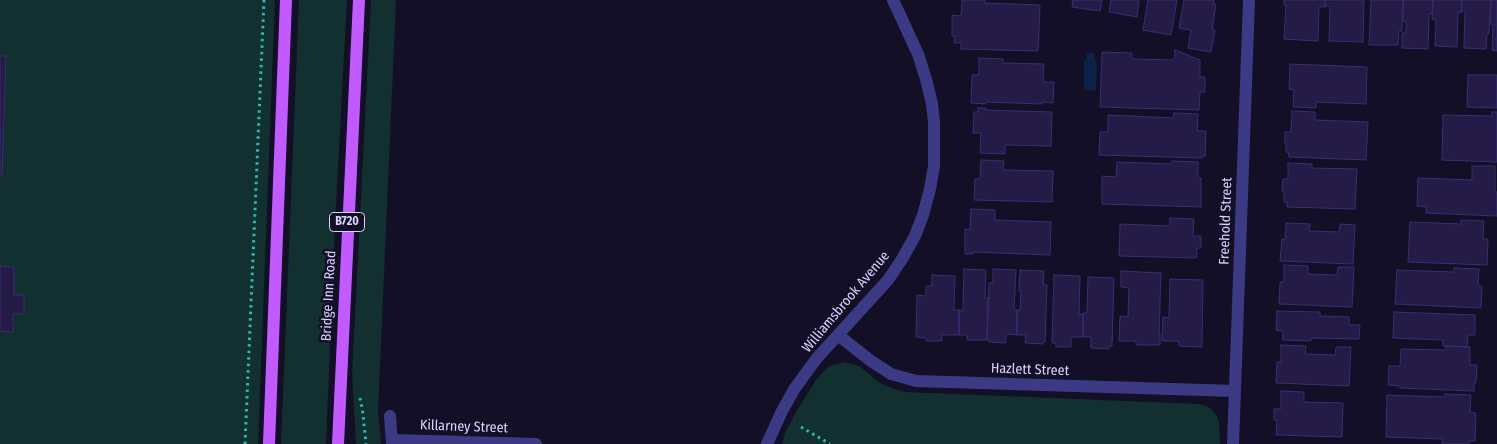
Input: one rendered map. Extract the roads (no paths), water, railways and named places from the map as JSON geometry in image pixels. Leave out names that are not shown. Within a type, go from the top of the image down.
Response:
[{"type":"main road","points":[[269,444],[286,0]]},
{"type":"main road","name":"Bridge Inn Road","points":[[338,444],[359,0]]},
{"type":"street","name":"Williamsbrook Avenue","points":[[767,444],[795,388],[817,358],[888,280],[902,259],[923,215],[934,166],[932,104],[918,54],[894,0]]},
{"type":"street","name":"Freehold Street","points":[[1233,444],[1249,0]]},
{"type":"street","name":"Hazlett Street","points":[[838,335],[891,374],[916,381],[1235,391]]},
{"type":"street","points":[[390,416],[392,442]]},
{"type":"street","name":"Killarney Street","points":[[392,442],[536,444]]},
{"type":"water","points":[[1087,53],[1095,53],[1095,61],[1097,62],[1096,91],[1084,90],[1084,61],[1086,61]]}]
